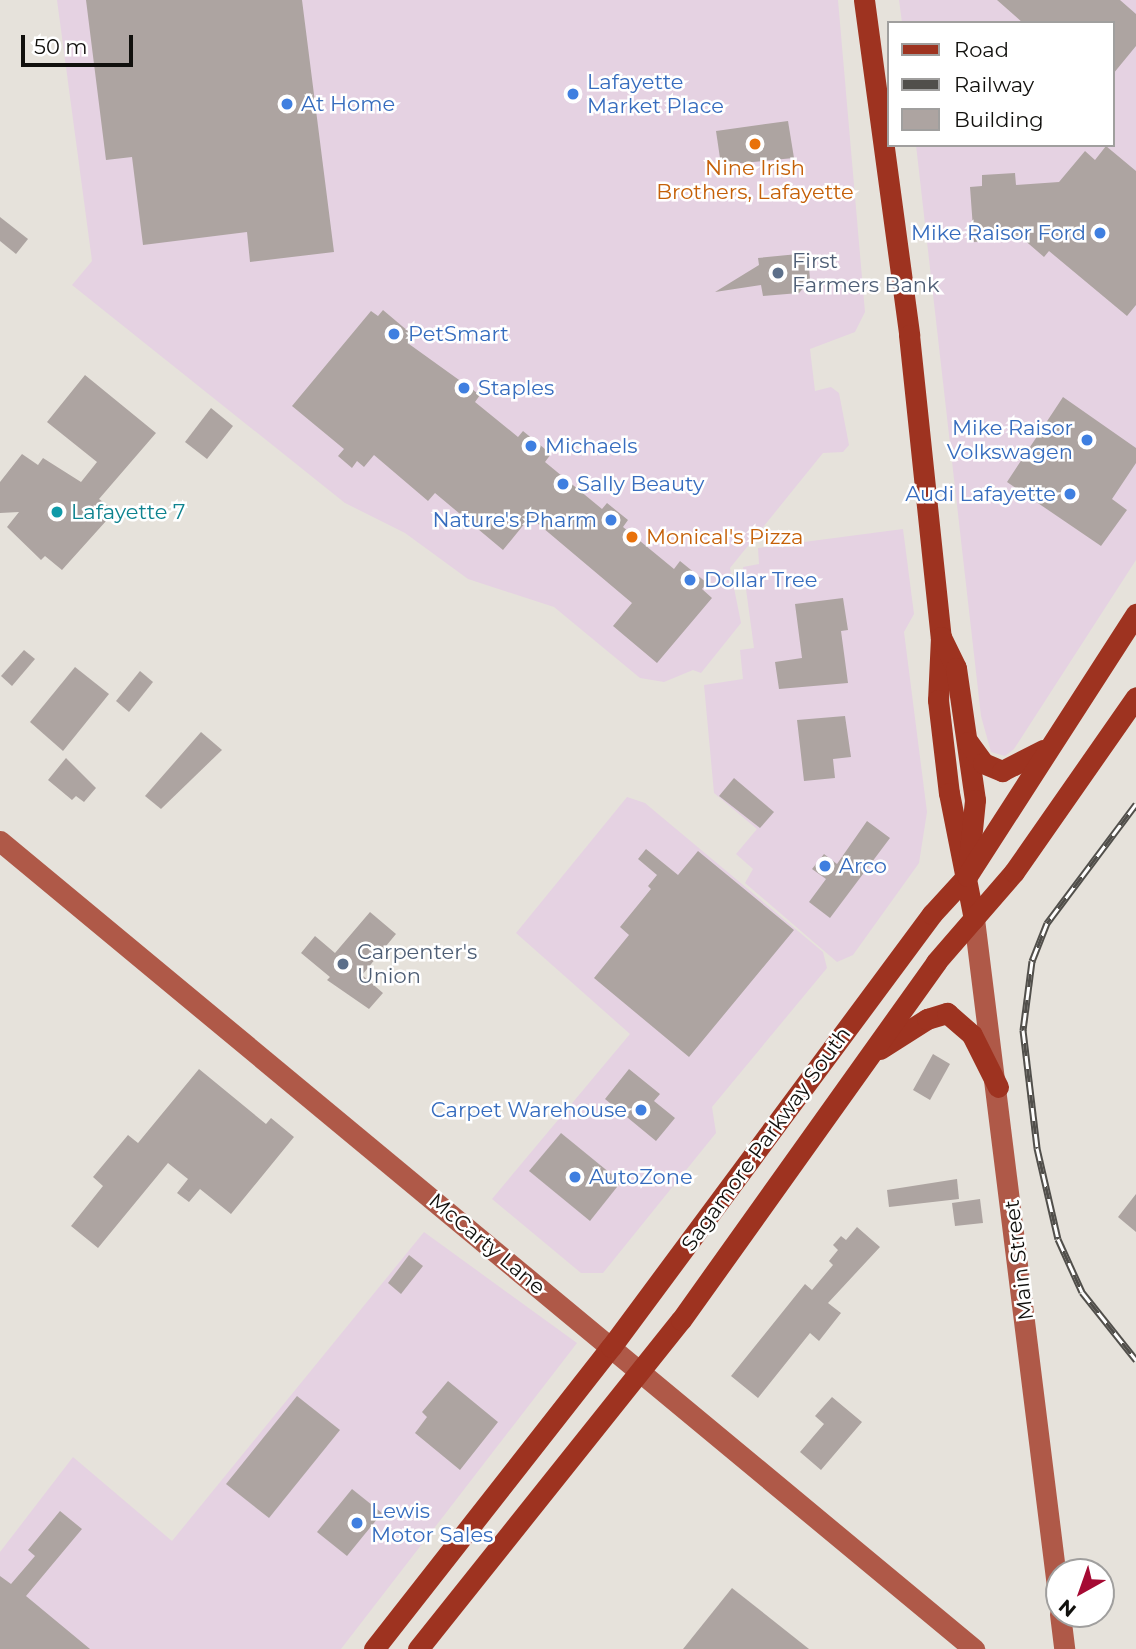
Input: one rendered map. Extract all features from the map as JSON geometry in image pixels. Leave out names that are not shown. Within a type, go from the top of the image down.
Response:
[{"type":"main road","points":[[864,0],[909,335],[941,637],[938,700],[948,793],[974,919]]},
{"type":"main road","name":"Sagamore Parkway South","points":[[374,1649],[611,1346],[900,956],[967,876],[1136,614]]},
{"type":"main road","points":[[941,637],[956,667],[975,800],[967,876]]},
{"type":"main road","name":"Sagamore Parkway South","points":[[418,1649],[639,1369],[878,1050],[936,962],[1014,872],[1136,697]]},
{"type":"main road","points":[[967,740],[983,763],[1002,771],[1024,764],[1055,739]]},
{"type":"main road","name":"McCarty Lane","points":[[0,841],[974,1649]]},
{"type":"main road","name":"Main Street","points":[[974,919],[998,1087],[1054,1558]]},
{"type":"main road","points":[[878,1050],[927,1018],[947,1013],[972,1035],[998,1087]]},
{"type":"main road","points":[[1062,1628],[1064,1649]]},
{"type":"shaded area","points":[[57,0],[838,0],[865,312],[855,332],[810,349],[815,391],[831,387],[839,393],[849,445],[843,452],[823,453],[730,568],[741,623],[701,673],[693,670],[664,682],[640,678],[554,607],[468,579],[405,533],[345,503],[72,285],[92,261]]},
{"type":"shaded area","points":[[899,0],[1136,0],[1136,560],[1014,749],[1005,756],[991,752],[981,716],[916,147],[1115,147],[1115,21],[902,21]]},
{"type":"shaded area","points":[[903,529],[914,614],[904,632],[927,812],[919,863],[853,955],[837,962],[745,883],[753,869],[736,854],[757,829],[714,793],[704,685],[743,679],[740,650],[754,648],[743,567],[759,564],[758,548]]},
{"type":"shaded area","points":[[627,797],[645,803],[823,952],[827,968],[712,1107],[716,1133],[603,1273],[581,1273],[492,1199],[630,1034],[516,933]]},
{"type":"shaded area","points":[[424,1232],[577,1343],[341,1649],[0,1649],[0,1552],[73,1457],[172,1541]]},
{"type":"building","points":[[86,0],[302,0],[334,252],[250,262],[247,232],[143,245],[132,157],[106,160]]},
{"type":"building","points":[[997,0],[1120,0],[1136,14],[1136,46],[1115,72],[1115,21],[1021,21]]},
{"type":"building","name":"Nine Irish Brothers, Lafayette","points":[[788,121],[794,158],[721,165],[716,131]]},
{"type":"building","points":[[1107,147],[1136,171],[1136,305],[1127,316],[1049,251],[1044,257],[1022,238],[974,242],[970,187],[982,186],[982,175],[1015,173],[1016,185],[1059,182],[1085,151],[1095,160]]},
{"type":"building","points":[[0,217],[28,239],[16,254],[0,241]]},
{"type":"building","name":"First Farmers Bank","points":[[808,253],[810,280],[799,293],[763,296],[761,285],[715,292],[759,265],[758,258]]},
{"type":"building","points":[[383,310],[415,337],[409,344],[480,395],[475,402],[518,437],[523,431],[551,454],[545,462],[602,509],[607,503],[628,520],[623,527],[674,569],[680,561],[707,583],[702,589],[712,598],[657,663],[613,626],[632,603],[530,517],[503,550],[435,493],[428,501],[374,455],[364,467],[357,461],[352,468],[338,456],[344,449],[292,406],[371,311],[378,316]]},
{"type":"building","points":[[85,375],[156,433],[99,499],[115,511],[62,570],[45,556],[41,560],[7,527],[19,512],[0,513],[0,482],[22,454],[38,465],[43,458],[81,482],[97,462],[47,422]]},
{"type":"building","points":[[1063,397],[1136,448],[1136,463],[1112,499],[1127,510],[1101,546],[1007,482]]},
{"type":"building","points":[[211,408],[233,426],[207,459],[185,442]]},
{"type":"building","points":[[843,598],[848,630],[841,631],[848,683],[779,689],[775,662],[802,658],[795,604]]},
{"type":"building","points":[[24,650],[35,659],[12,686],[1,676]]},
{"type":"building","points":[[75,667],[109,694],[63,751],[30,722]]},
{"type":"building","points":[[140,671],[153,682],[129,712],[116,701]]},
{"type":"building","points":[[845,716],[851,757],[833,759],[835,778],[804,781],[797,720]]},
{"type":"building","points":[[201,732],[222,750],[161,809],[145,796]]},
{"type":"building","points":[[66,758],[96,788],[84,802],[76,796],[72,800],[48,780]]},
{"type":"building","points":[[734,778],[774,812],[760,828],[719,796]]},
{"type":"building","points":[[867,821],[890,838],[830,918],[809,902],[826,879],[812,869],[824,854],[837,864]]},
{"type":"building","points":[[646,849],[678,875],[698,851],[794,930],[689,1057],[594,978],[629,935],[620,927],[651,889],[648,886],[657,875],[638,859]]},
{"type":"building","name":"Carpenter's Union","points":[[370,912],[396,934],[362,975],[383,993],[369,1009],[327,980],[330,977],[301,953],[315,936],[335,953]]},
{"type":"building","points":[[933,1054],[950,1064],[930,1100],[913,1090]]},
{"type":"building","points":[[199,1069],[266,1124],[271,1118],[294,1137],[231,1214],[200,1189],[189,1202],[177,1193],[188,1179],[168,1163],[98,1248],[71,1226],[103,1186],[93,1177],[128,1135],[138,1143]]},
{"type":"building","name":"Carpet Warehouse","points":[[629,1069],[660,1094],[654,1101],[675,1118],[656,1141],[605,1099]]},
{"type":"building","name":"AutoZone","points":[[561,1133],[621,1182],[590,1221],[529,1171]]},
{"type":"building","points":[[957,1179],[959,1199],[889,1207],[887,1190]]},
{"type":"building","points":[[1136,1194],[1136,1232],[1118,1217]]},
{"type":"building","points":[[980,1199],[983,1223],[955,1226],[952,1203]]},
{"type":"building","points":[[857,1227],[880,1247],[828,1303],[841,1313],[819,1341],[810,1333],[758,1398],[731,1376],[805,1284],[812,1290],[833,1265],[829,1261],[838,1250],[833,1245],[841,1236],[846,1240]]},
{"type":"building","points":[[409,1255],[423,1266],[401,1294],[388,1283]]},
{"type":"building","points":[[448,1381],[498,1422],[460,1470],[415,1433],[427,1417],[422,1412]]},
{"type":"building","points":[[297,1396],[340,1430],[269,1518],[226,1484]]},
{"type":"building","points":[[832,1397],[862,1422],[821,1470],[800,1452],[824,1424],[815,1416]]},
{"type":"building","points":[[352,1489],[382,1513],[347,1556],[317,1532]]},
{"type":"building","points":[[60,1511],[82,1529],[26,1596],[90,1649],[0,1649],[0,1576],[11,1584],[35,1556],[28,1550]]},
{"type":"building","points":[[732,1588],[809,1649],[683,1649]]},
{"type":"railway","points":[[1136,804],[1047,923],[1032,961],[1023,1030],[1037,1148],[1058,1239],[1082,1292],[1136,1360]]},
{"type":"place","name":"Lafayette Market Place","points":[[573,94]]},
{"type":"place","name":"At Home","points":[[287,104]]},
{"type":"place","name":"Nine Irish Brothers, Lafayette","points":[[755,144]]},
{"type":"place","name":"Mike Raisor Ford","points":[[1100,233]]},
{"type":"place","name":"First Farmers Bank","points":[[778,273]]},
{"type":"place","name":"PetSmart","points":[[394,334]]},
{"type":"place","name":"Staples","points":[[464,388]]},
{"type":"place","name":"Mike Raisor Volkswagen","points":[[1087,440]]},
{"type":"place","name":"Michaels","points":[[531,446]]},
{"type":"place","name":"Sally Beauty","points":[[563,484]]},
{"type":"place","name":"Audi Lafayette","points":[[1070,494]]},
{"type":"place","name":"Lafayette 7","points":[[57,512]]},
{"type":"place","name":"Nature's Pharm","points":[[611,520]]},
{"type":"place","name":"Monical's Pizza","points":[[632,537]]},
{"type":"place","name":"Dollar Tree","points":[[690,580]]},
{"type":"place","name":"Arco","points":[[825,866]]},
{"type":"place","name":"Carpenter's Union","points":[[343,964]]},
{"type":"place","name":"Carpet Warehouse","points":[[641,1110]]},
{"type":"place","name":"AutoZone","points":[[575,1177]]},
{"type":"place","name":"Lewis Motor Sales","points":[[357,1523]]}]
